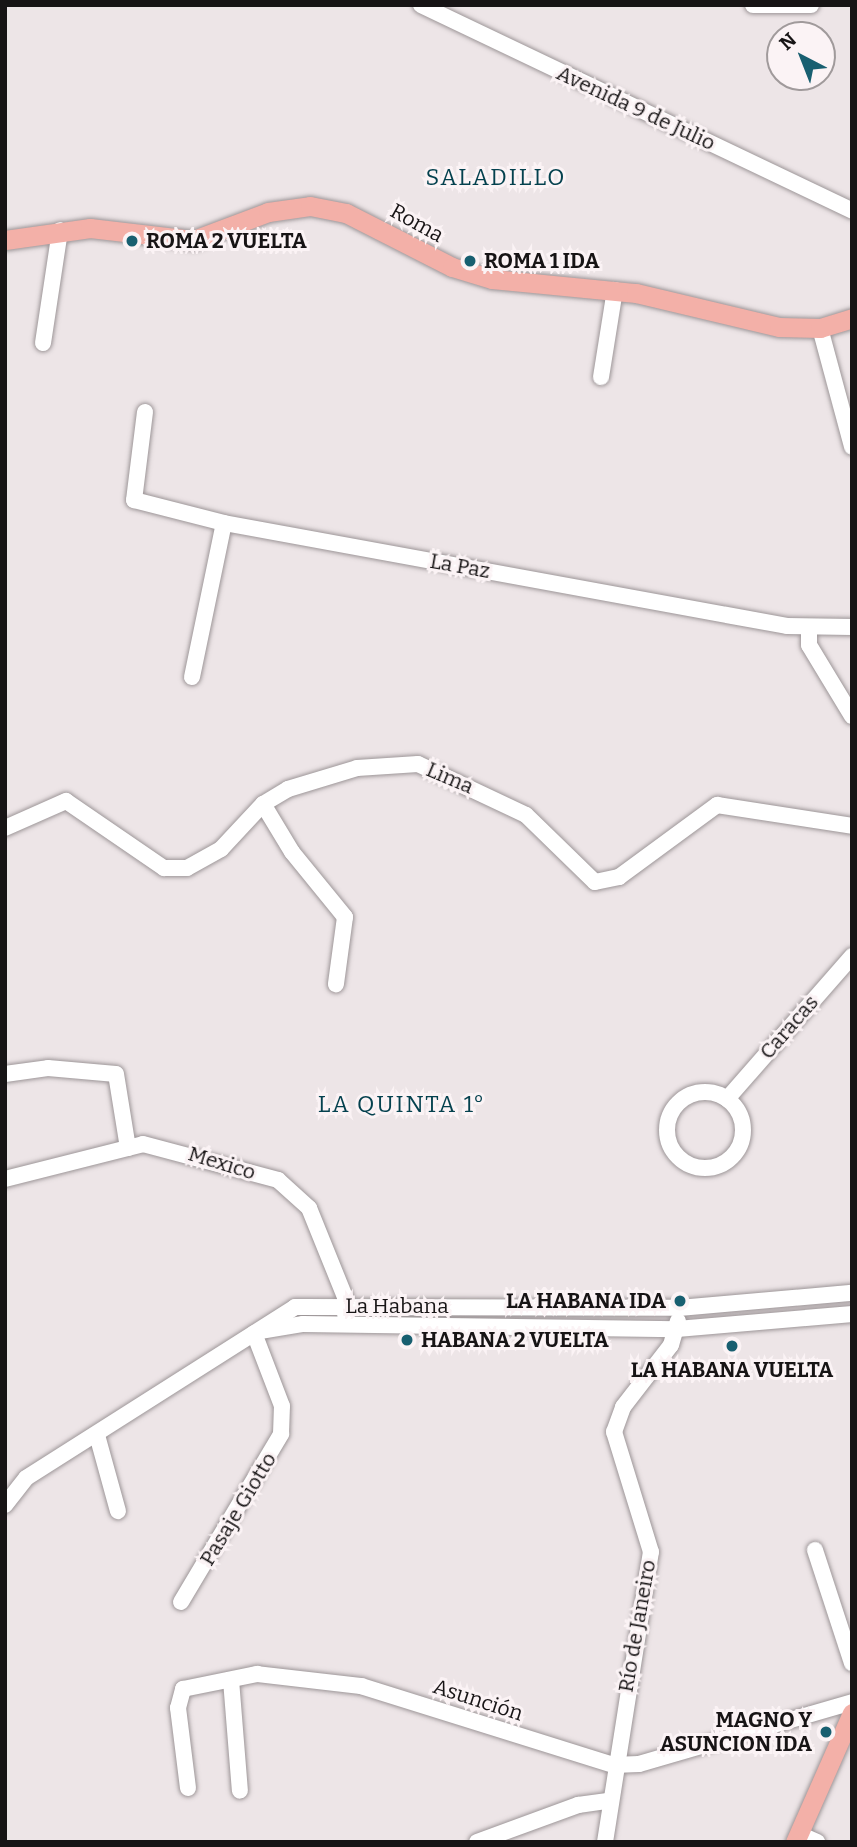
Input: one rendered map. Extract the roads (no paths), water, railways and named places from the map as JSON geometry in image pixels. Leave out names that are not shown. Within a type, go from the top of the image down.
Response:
[{"type":"main road","name":"Roma","points":[[5,240],[60,230],[113,228],[194,240],[268,212],[310,206],[373,224],[470,274],[615,290],[779,327],[820,328],[852,318]]},
{"type":"main road","points":[[797,1838],[852,1713]]},
{"type":"main road","points":[[831,1761],[852,1730]]},
{"type":"street","name":"Avenida 9 de Julio","points":[[421,5],[852,211]]},
{"type":"street","points":[[753,5],[811,5]]},
{"type":"street","points":[[43,343],[60,230]]},
{"type":"street","points":[[601,377],[615,290]]},
{"type":"street","points":[[820,328],[852,447]]},
{"type":"street","name":"La Paz","points":[[145,412],[134,500],[224,523],[809,629],[852,627]]},
{"type":"street","points":[[192,677],[224,523]]},
{"type":"street","points":[[809,629],[809,645],[852,716]]},
{"type":"street","name":"Lima","points":[[5,828],[66,801],[175,870],[204,862],[263,804],[344,771],[430,767],[526,815],[595,882],[619,877],[717,805],[852,826]]},
{"type":"street","points":[[263,804],[292,852],[345,917],[336,984]]},
{"type":"street","name":"Caracas","points":[[727,1099],[852,956]]},
{"type":"street","points":[[5,1074],[48,1068],[116,1074],[128,1148]]},
{"type":"street","points":[[704,1092],[727,1099],[742,1119],[740,1144],[723,1163],[686,1163],[670,1144],[673,1109],[704,1092]]},
{"type":"street","name":"Mexico","points":[[5,1179],[128,1148],[176,1149],[289,1185],[309,1208],[346,1306],[344,1324]]},
{"type":"street","name":"La Habana","points":[[5,1505],[15,1486],[295,1307],[679,1308],[852,1293]]},
{"type":"street","name":"Río de Janeiro","points":[[605,1842],[613,1765],[651,1552],[616,1455],[614,1432],[623,1407],[677,1329],[679,1308]]},
{"type":"street","points":[[254,1333],[344,1324],[677,1329],[852,1314]]},
{"type":"street","name":"Pasaje Giotto","points":[[181,1602],[281,1434],[282,1406],[254,1333]]},
{"type":"street","points":[[97,1435],[118,1511]]},
{"type":"street","points":[[815,1550],[852,1662]]},
{"type":"street","name":"Asunción","points":[[188,1788],[180,1696],[191,1685],[274,1674],[361,1686],[613,1765],[639,1764],[852,1702]]},
{"type":"street","points":[[231,1680],[240,1791]]},
{"type":"street","points":[[477,1842],[578,1805],[608,1801]]},
{"type":"street","points":[[797,1838],[817,1842]]},
{"type":"place","name":"ROMA 2 VUELTA","points":[[132,241]]},
{"type":"place","name":"ROMA 1 IDA","points":[[470,261]]},
{"type":"place","name":"LA HABANA IDA","points":[[680,1301]]},
{"type":"place","name":"HABANA 2 VUELTA","points":[[407,1340]]},
{"type":"place","name":"LA HABANA VUELTA","points":[[732,1346]]},
{"type":"place","name":"MAGNO Y ASUNCION IDA","points":[[826,1732]]},
{"type":"district","name":"SALADILLO","points":[[496,177]]},
{"type":"district","name":"LA QUINTA 1°","points":[[402,1104]]}]
